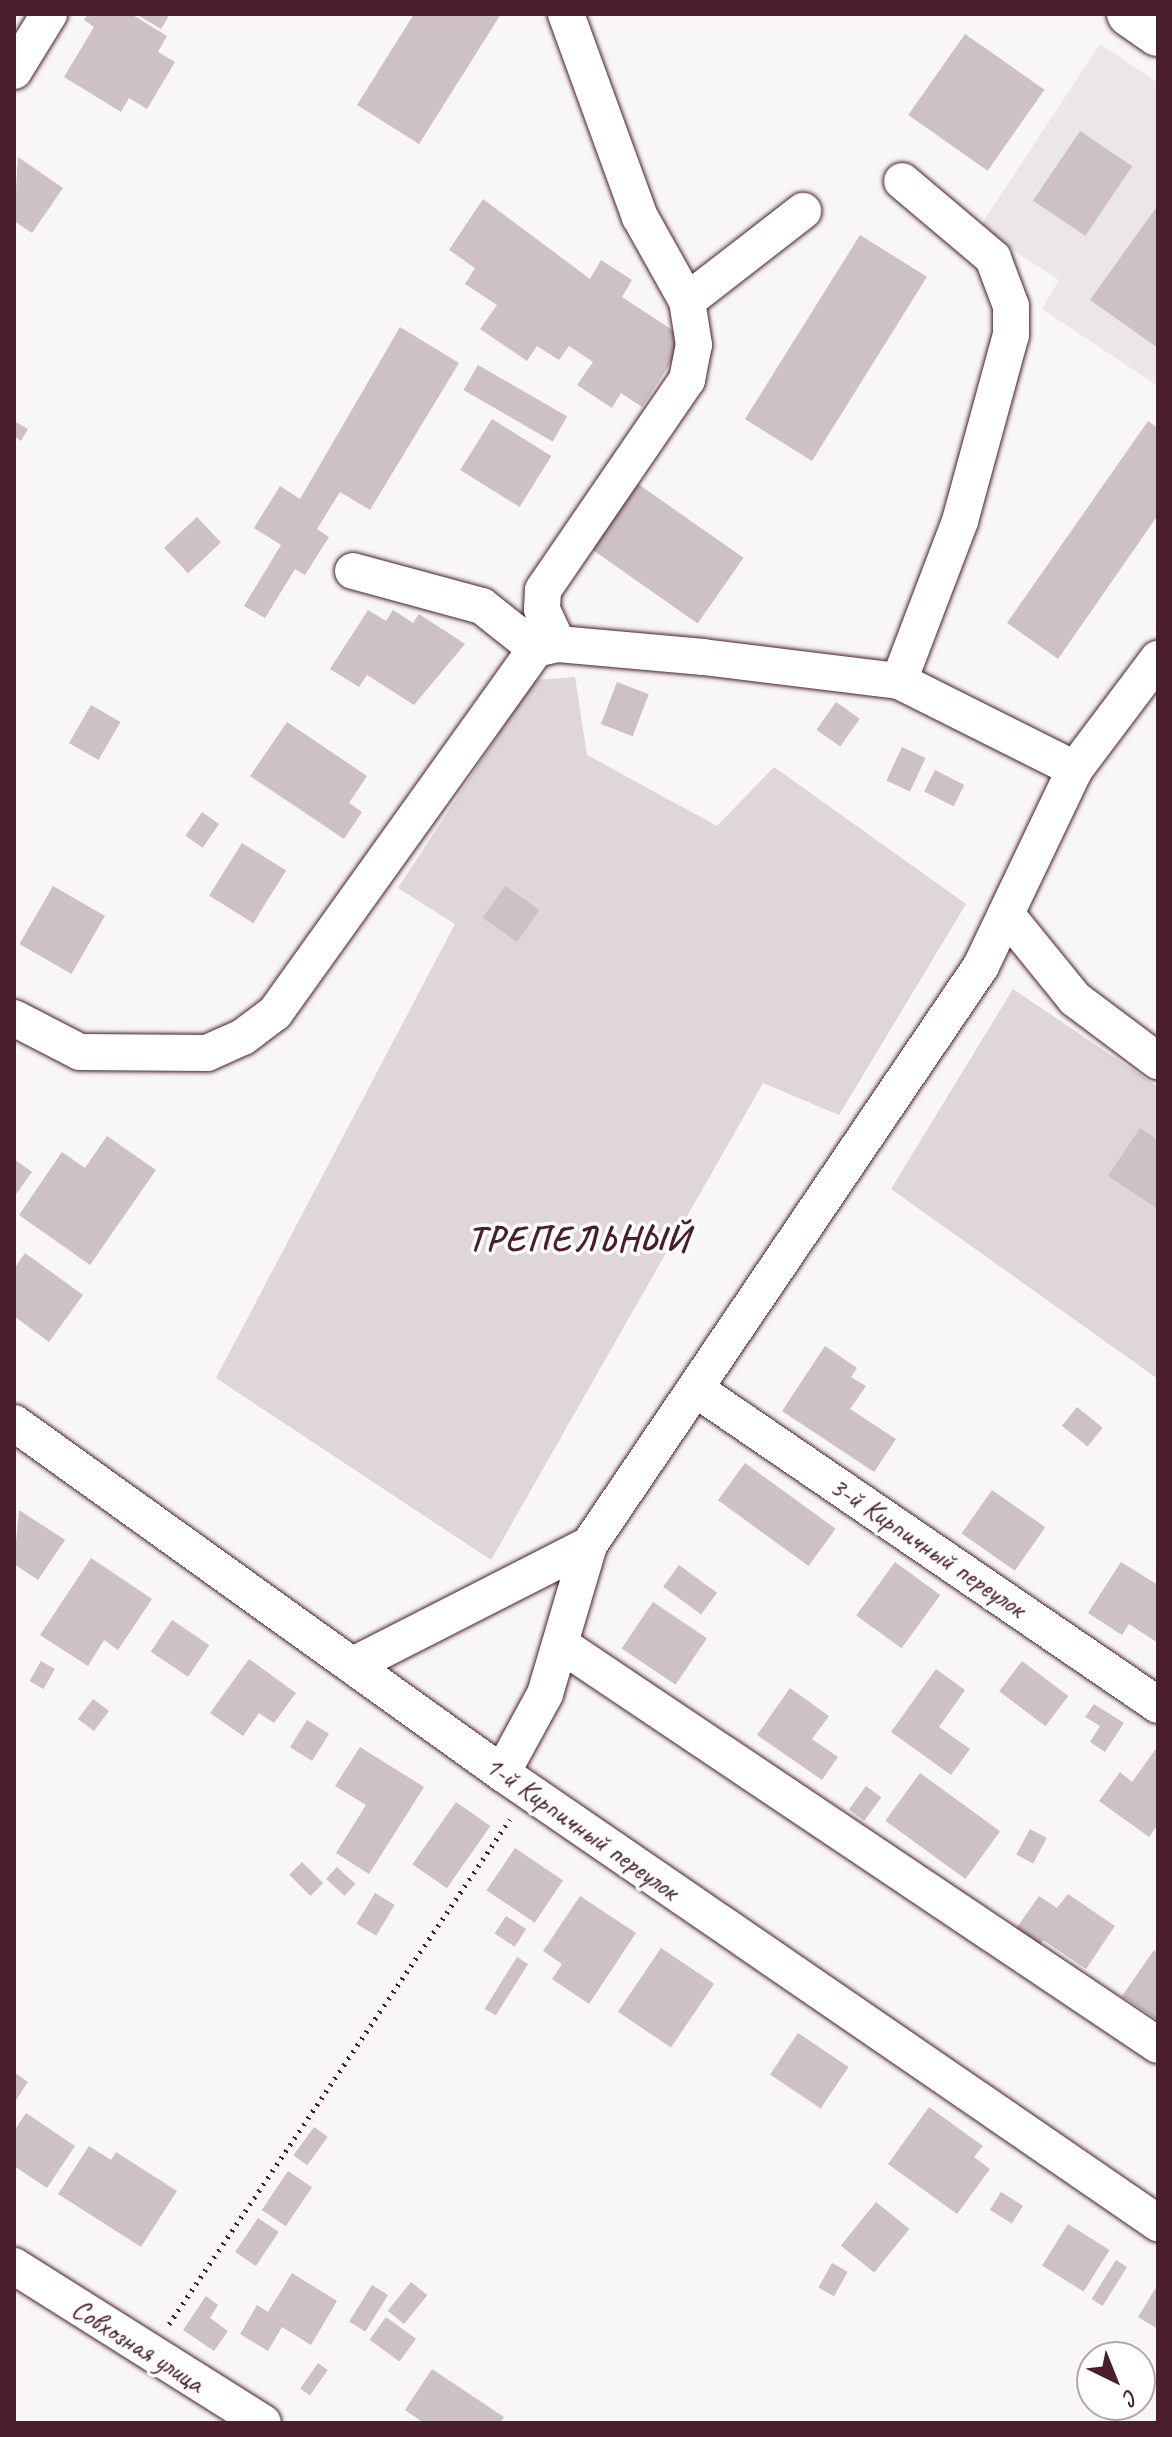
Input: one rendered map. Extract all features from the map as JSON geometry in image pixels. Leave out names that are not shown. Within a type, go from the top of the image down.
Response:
[{"type":"main road","points":[[1129,14],[1158,34]]},
{"type":"street","points":[[14,71],[49,14]]},
{"type":"street","points":[[14,1018],[80,1052],[140,1057],[207,1053],[275,1013],[547,646],[543,590],[687,380],[694,345],[687,301],[640,217],[566,14]]},
{"type":"street","points":[[899,681],[960,521],[1011,335],[1011,306],[993,258],[902,181]]},
{"type":"street","points":[[687,301],[803,211]]},
{"type":"street","points":[[353,571],[482,606],[547,646],[899,681],[1075,769]]},
{"type":"street","points":[[502,1773],[563,1646],[589,1545],[697,1390],[981,966],[1075,769],[1158,659]]},
{"type":"street","points":[[1006,914],[1075,999],[1158,1061]]},
{"type":"street","name":"3-й Кирпичный переулок","points":[[697,1390],[1158,1705]]},
{"type":"street","name":"1-й Кирпичный переулок","points":[[14,1423],[502,1773],[1158,2223]]},
{"type":"street","points":[[353,1665],[589,1545]]},
{"type":"street","points":[[563,1646],[1158,2045]]},
{"type":"street","name":"Совхозная улица","points":[[14,2266],[149,2355],[263,2423]]},
{"type":"path","points":[[149,2355],[511,1816],[502,1773]]},
{"type":"shaded area","points":[[1100,44],[1158,83],[1158,386],[1042,309],[1059,280],[979,228]]},
{"type":"shaded area","points":[[575,677],[587,755],[717,826],[774,767],[966,904],[839,1115],[763,1083],[491,1560],[216,1378],[455,924],[398,888],[534,680]]},
{"type":"shaded area","points":[[1013,989],[1158,1087],[1158,1379],[891,1189]]},
{"type":"building","points":[[88,14],[131,14],[167,36],[158,52],[175,62],[147,109],[129,98],[121,112],[64,77],[94,27],[84,20]]},
{"type":"building","points":[[136,14],[170,14],[161,29]]},
{"type":"building","points":[[414,14],[501,14],[419,144],[357,105]]},
{"type":"building","points":[[965,34],[1044,90],[988,171],[908,115]]},
{"type":"building","points":[[1080,131],[1132,166],[1085,236],[1033,201]]},
{"type":"building","points":[[18,157],[63,188],[32,233],[14,221]]},
{"type":"building","points":[[483,199],[590,279],[601,260],[632,280],[622,297],[686,339],[642,407],[621,393],[612,408],[577,385],[593,362],[569,346],[559,360],[537,346],[527,361],[480,329],[497,305],[465,284],[475,268],[449,250]]},
{"type":"building","points":[[1158,205],[1158,348],[1090,300]]},
{"type":"building","points":[[860,235],[927,277],[812,461],[745,419]]},
{"type":"building","points":[[400,327],[459,363],[370,510],[340,492],[317,529],[329,537],[305,575],[295,569],[265,618],[244,606],[281,545],[254,528],[280,486],[300,499]]},
{"type":"building","points":[[478,365],[567,416],[553,442],[464,390]]},
{"type":"building","points":[[492,419],[551,456],[520,507],[460,470]]},
{"type":"building","points":[[14,421],[28,429],[21,441],[14,436]]},
{"type":"building","points":[[1148,421],[1158,428],[1158,515],[1058,659],[1007,623]]},
{"type":"building","points":[[628,477],[744,558],[698,623],[582,543]]},
{"type":"building","points":[[197,517],[221,543],[188,573],[164,548]]},
{"type":"building","points":[[368,610],[386,621],[393,610],[413,623],[419,614],[465,644],[414,705],[367,675],[359,687],[330,669]]},
{"type":"building","points":[[617,682],[649,694],[633,736],[601,724]]},
{"type":"building","points":[[836,702],[860,719],[840,746],[816,730]]},
{"type":"building","points":[[91,705],[120,722],[98,760],[69,743]]},
{"type":"building","points":[[287,722],[367,776],[349,803],[362,812],[344,839],[250,776]]},
{"type":"building","points":[[902,747],[926,758],[910,792],[886,781]]},
{"type":"building","points":[[935,770],[964,785],[954,806],[924,791]]},
{"type":"building","points":[[202,812],[219,824],[203,848],[185,836]]},
{"type":"building","points":[[242,843],[286,871],[253,923],[209,896]]},
{"type":"building","points":[[53,886],[105,916],[71,974],[20,944]]},
{"type":"building","points":[[505,886],[539,910],[517,942],[483,918]]},
{"type":"building","points":[[1140,1128],[1158,1140],[1158,1209],[1108,1176]]},
{"type":"building","points":[[107,1136],[156,1170],[90,1265],[19,1215],[62,1152],[85,1168]]},
{"type":"building","points":[[14,1159],[32,1172],[14,1197]]},
{"type":"building","points":[[25,1253],[83,1295],[49,1342],[14,1316],[14,1269]]},
{"type":"building","points":[[825,1346],[857,1368],[851,1377],[866,1386],[850,1409],[896,1439],[874,1472],[782,1411]]},
{"type":"building","points":[[1077,1407],[1103,1428],[1088,1446],[1062,1426]]},
{"type":"building","points":[[745,1463],[836,1529],[809,1566],[718,1500]]},
{"type":"building","points":[[992,1490],[1045,1527],[1015,1571],[962,1533]]},
{"type":"building","points":[[19,1510],[65,1540],[38,1580],[14,1564]]},
{"type":"building","points":[[91,1558],[152,1599],[118,1650],[104,1640],[88,1666],[40,1635]]},
{"type":"building","points":[[895,1562],[940,1595],[902,1648],[856,1615]]},
{"type":"building","points":[[1121,1562],[1158,1585],[1158,1643],[1129,1624],[1122,1635],[1088,1613]]},
{"type":"building","points":[[679,1565],[717,1593],[701,1614],[663,1587]]},
{"type":"building","points":[[653,1602],[707,1638],[676,1685],[622,1648]]},
{"type":"building","points":[[172,1620],[209,1645],[188,1677],[151,1652]]},
{"type":"building","points":[[249,1659],[296,1693],[274,1723],[259,1713],[243,1736],[210,1713]]},
{"type":"building","points":[[41,1661],[55,1669],[43,1689],[30,1681]]},
{"type":"building","points":[[1022,1661],[1068,1696],[1045,1726],[999,1691]]},
{"type":"building","points":[[936,1669],[965,1690],[939,1727],[970,1749],[951,1775],[891,1732]]},
{"type":"building","points":[[790,1688],[829,1716],[812,1739],[838,1757],[822,1780],[757,1735]]},
{"type":"building","points":[[93,1699],[109,1711],[94,1731],[78,1719]]},
{"type":"building","points":[[1094,1704],[1124,1723],[1105,1752],[1090,1742],[1100,1726],[1085,1717]]},
{"type":"building","points":[[307,1720],[329,1734],[312,1761],[290,1747]]},
{"type":"building","points":[[1158,1746],[1158,1824],[1149,1837],[1099,1801],[1120,1772],[1132,1782]]},
{"type":"building","points":[[360,1747],[424,1787],[369,1874],[336,1853],[366,1805],[335,1786]]},
{"type":"building","points":[[920,1773],[1000,1831],[965,1879],[885,1821]]},
{"type":"building","points":[[866,1786],[881,1797],[864,1821],[849,1809]]},
{"type":"building","points":[[456,1802],[490,1826],[447,1888],[412,1864]]},
{"type":"building","points":[[1030,1829],[1047,1838],[1033,1864],[1016,1855]]},
{"type":"building","points":[[515,1848],[563,1880],[535,1923],[486,1890]]},
{"type":"building","points":[[302,1862],[323,1883],[310,1896],[289,1875]]},
{"type":"building","points":[[337,1867],[355,1884],[344,1896],[326,1879]]},
{"type":"building","points":[[375,1893],[395,1905],[376,1936],[356,1924]]},
{"type":"building","points":[[1068,1894],[1115,1926],[1086,1969],[1043,1940],[1034,1952],[1011,1936],[1039,1896],[1057,1908]]},
{"type":"building","points":[[580,1896],[636,1933],[589,2004],[552,1979],[562,1964],[543,1951]]},
{"type":"building","points":[[506,1916],[526,1929],[515,1947],[495,1934]]},
{"type":"building","points":[[661,1948],[714,1984],[671,2048],[618,2012]]},
{"type":"building","points":[[1154,1950],[1158,1953],[1158,2020],[1122,1996]]},
{"type":"building","points":[[517,1957],[528,1964],[496,2016],[485,2009]]},
{"type":"building","points":[[798,2033],[849,2067],[821,2109],[770,2074]]},
{"type":"building","points":[[14,2072],[28,2082],[14,2103]]},
{"type":"building","points":[[929,2107],[983,2146],[974,2157],[990,2169],[957,2214],[888,2164]]},
{"type":"building","points":[[26,2113],[75,2146],[47,2188],[14,2166],[14,2131]]},
{"type":"building","points":[[314,2127],[328,2137],[307,2165],[293,2155]]},
{"type":"building","points":[[89,2146],[111,2160],[116,2152],[177,2191],[141,2247],[58,2194]]},
{"type":"building","points":[[288,2171],[312,2187],[286,2226],[262,2210]]},
{"type":"building","points":[[1001,2192],[1023,2206],[1012,2224],[990,2210]]},
{"type":"building","points":[[876,2202],[909,2229],[874,2273],[841,2246]]},
{"type":"building","points":[[258,2218],[279,2232],[256,2266],[235,2252]]},
{"type":"building","points":[[1068,2224],[1110,2250],[1084,2292],[1042,2266]]},
{"type":"building","points":[[1116,2260],[1127,2267],[1103,2306],[1092,2299]]},
{"type":"building","points":[[832,2263],[848,2272],[834,2296],[818,2287]]},
{"type":"building","points":[[292,2273],[337,2301],[311,2345],[282,2327],[268,2351],[240,2334],[257,2305],[268,2312]]},
{"type":"building","points":[[411,2282],[427,2295],[404,2324],[388,2311]]},
{"type":"building","points":[[1158,2284],[1158,2329],[1138,2317]]},
{"type":"building","points":[[372,2285],[388,2295],[365,2332],[349,2321]]},
{"type":"building","points":[[206,2296],[218,2305],[210,2318],[228,2331],[214,2351],[183,2330]]},
{"type":"building","points":[[386,2317],[416,2339],[399,2361],[370,2340]]},
{"type":"building","points":[[318,2363],[328,2370],[310,2395],[300,2388]]},
{"type":"building","points":[[432,2369],[504,2417],[500,2423],[424,2423],[405,2410]]},
{"type":"district","name":"ТРЕПЕЛЬНЫЙ","points":[[579,1239]]}]
